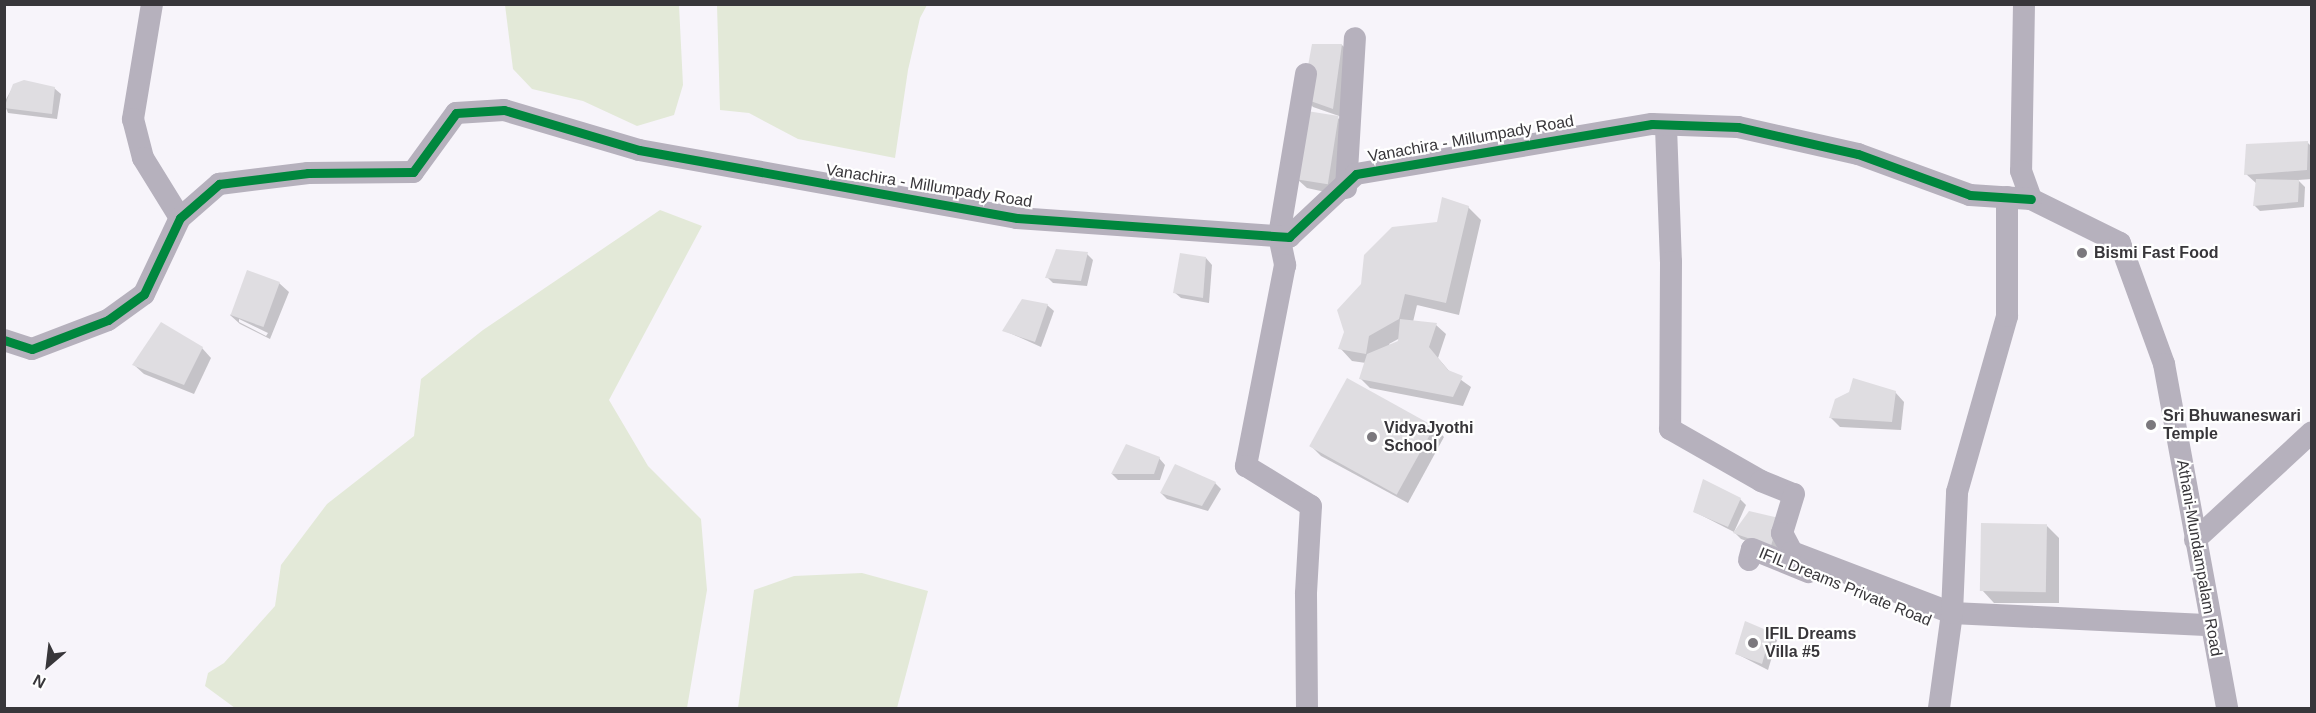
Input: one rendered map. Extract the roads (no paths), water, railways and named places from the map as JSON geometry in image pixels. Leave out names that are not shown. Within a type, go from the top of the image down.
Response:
[{"type":"street","points":[[152,4],[133,119],[143,158],[180,218]]},
{"type":"street","points":[[2024,4],[2021,171],[2031,199]]},
{"type":"street","points":[[1346,188],[1355,38]]},
{"type":"street","points":[[1306,74],[1279,236],[1285,265],[1246,466],[1311,506],[1306,594],[1307,708]]},
{"type":"street","name":"Vanachira - Millumpady Road","points":[[4,340],[32,349],[108,320],[144,294],[180,218],[219,184],[308,173],[413,172],[456,113],[504,110],[639,150],[1017,218],[1289,237],[1346,188],[1356,174],[1507,146],[1652,124],[1666,127],[1738,127],[1858,154],[1970,195],[2031,199]]},
{"type":"street","points":[[1666,127],[1671,262],[1670,429],[1761,482],[1794,494],[1782,533],[1788,557],[1950,621],[2211,625]]},
{"type":"street","points":[[1939,708],[1950,621],[1957,492],[2007,316],[2007,197]]},
{"type":"street","name":"Athani-Mundampalam Road","points":[[2031,199],[2120,243],[2164,364],[2227,708]]},
{"type":"street","points":[[2195,540],[2312,432]]},
{"type":"street","name":"IFIL Dreams Private Road","points":[[1749,560],[1752,549],[1788,557]]},
{"type":"place","name":"Bismi Fast Food","points":[[2082,253]]},
{"type":"place","name":"Sri Bhuwaneswari Temple","points":[[2151,425]]},
{"type":"place","name":"VidyaJyothi School","points":[[1372,437]]},
{"type":"place","name":"IFIL Dreams Villa #5","points":[[1753,643]]}]
